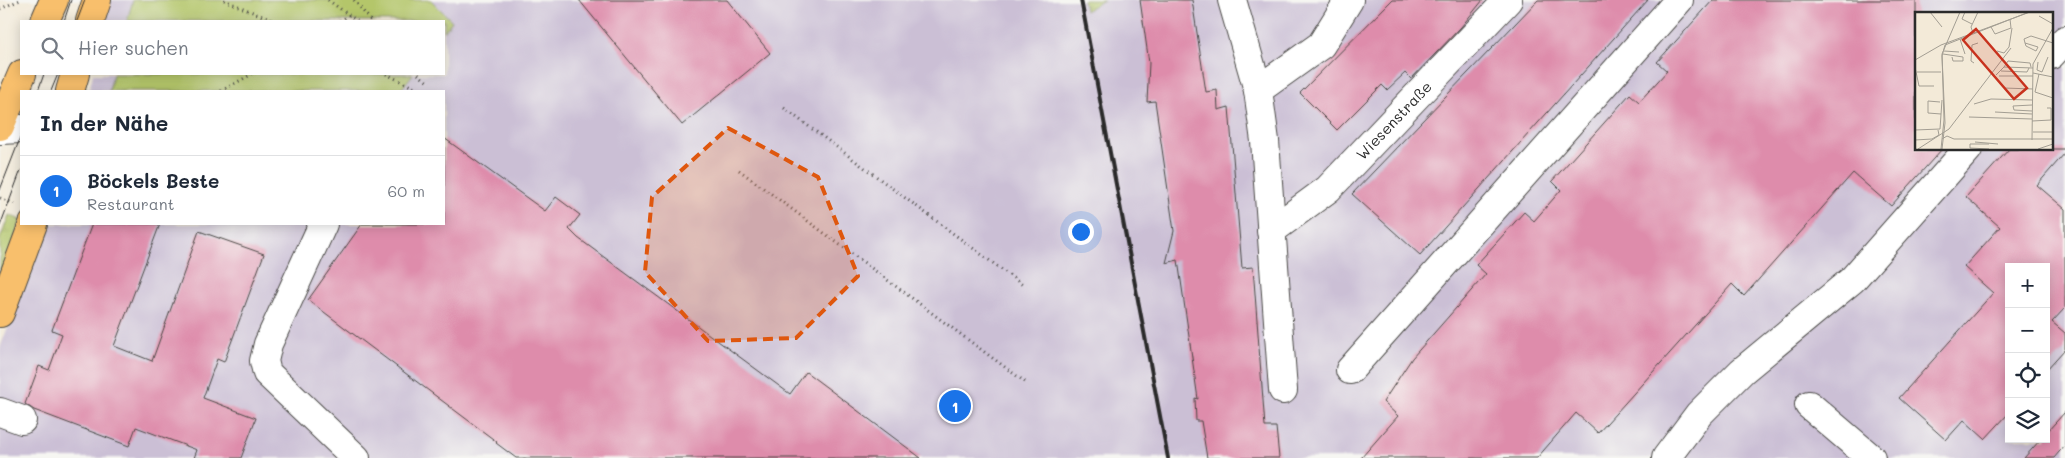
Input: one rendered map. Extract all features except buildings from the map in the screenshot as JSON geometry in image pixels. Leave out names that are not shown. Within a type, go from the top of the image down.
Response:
[{"type":"main road","points":[[45,20],[54,0]]},
{"type":"main road","points":[[90,20],[97,0]]},
{"type":"main road","points":[[0,128],[22,75]]},
{"type":"main road","points":[[70,90],[74,75]]},
{"type":"main road","points":[[0,314],[33,225]]},
{"type":"street","points":[[1232,0],[1258,90],[1265,141],[1284,390]]},
{"type":"street","points":[[1258,90],[1321,45],[1350,0]]},
{"type":"street","name":"Wiesenstraße","points":[[1271,231],[1328,189],[1508,0]]},
{"type":"street","points":[[1350,370],[1679,0]]},
{"type":"street","points":[[2052,54],[2065,40]]},
{"type":"street","points":[[0,128],[20,129]]},
{"type":"street","points":[[1666,458],[1699,414],[1742,371],[1852,280],[1967,150]]},
{"type":"street","points":[[323,225],[268,344],[264,362],[267,372],[356,458]]},
{"type":"street","points":[[1810,405],[1871,458]]},
{"type":"path","points":[[0,9],[20,0]]},
{"type":"path","points":[[224,0],[272,20]]},
{"type":"path","points":[[328,0],[356,20]]},
{"type":"path","points":[[354,0],[370,20]]},
{"type":"path","points":[[342,20],[349,15]]},
{"type":"path","points":[[223,90],[250,75]]},
{"type":"path","points":[[388,75],[418,90]]},
{"type":"path","points":[[419,75],[429,83]]},
{"type":"path","points":[[784,108],[1024,286]]},
{"type":"path","points":[[739,170],[1025,382]]},
{"type":"path","points":[[0,198],[20,206]]},
{"type":"highlighted area","points":[[728,128],[818,177],[858,276],[796,338],[708,341],[645,272],[652,197]]},
{"type":"shaded area","points":[[111,0],[2065,0],[2065,458],[0,458],[0,348],[46,225],[445,225],[445,90],[89,90],[93,75],[445,75],[445,20],[106,20]]},
{"type":"green space","points":[[133,0],[431,0],[452,21],[445,31],[445,20],[127,20]]},
{"type":"green space","points":[[1083,0],[1104,0],[1085,11]]},
{"type":"green space","points":[[113,75],[412,75],[401,90],[109,90]]},
{"type":"green space","points":[[9,215],[20,220],[0,287],[0,239]]},
{"type":"tram line","points":[[64,20],[71,0]]},
{"type":"tram line","points":[[77,20],[85,0]]},
{"type":"tram line","points":[[38,90],[44,75]]},
{"type":"tram line","points":[[51,90],[58,75]]},
{"type":"tram line","points":[[0,190],[20,139]]},
{"type":"tram line","points":[[0,226],[20,173]]},
{"type":"railway","points":[[1081,0],[1168,458]]},
{"type":"place","name":"Böckels Beste","points":[[955,406]]}]
